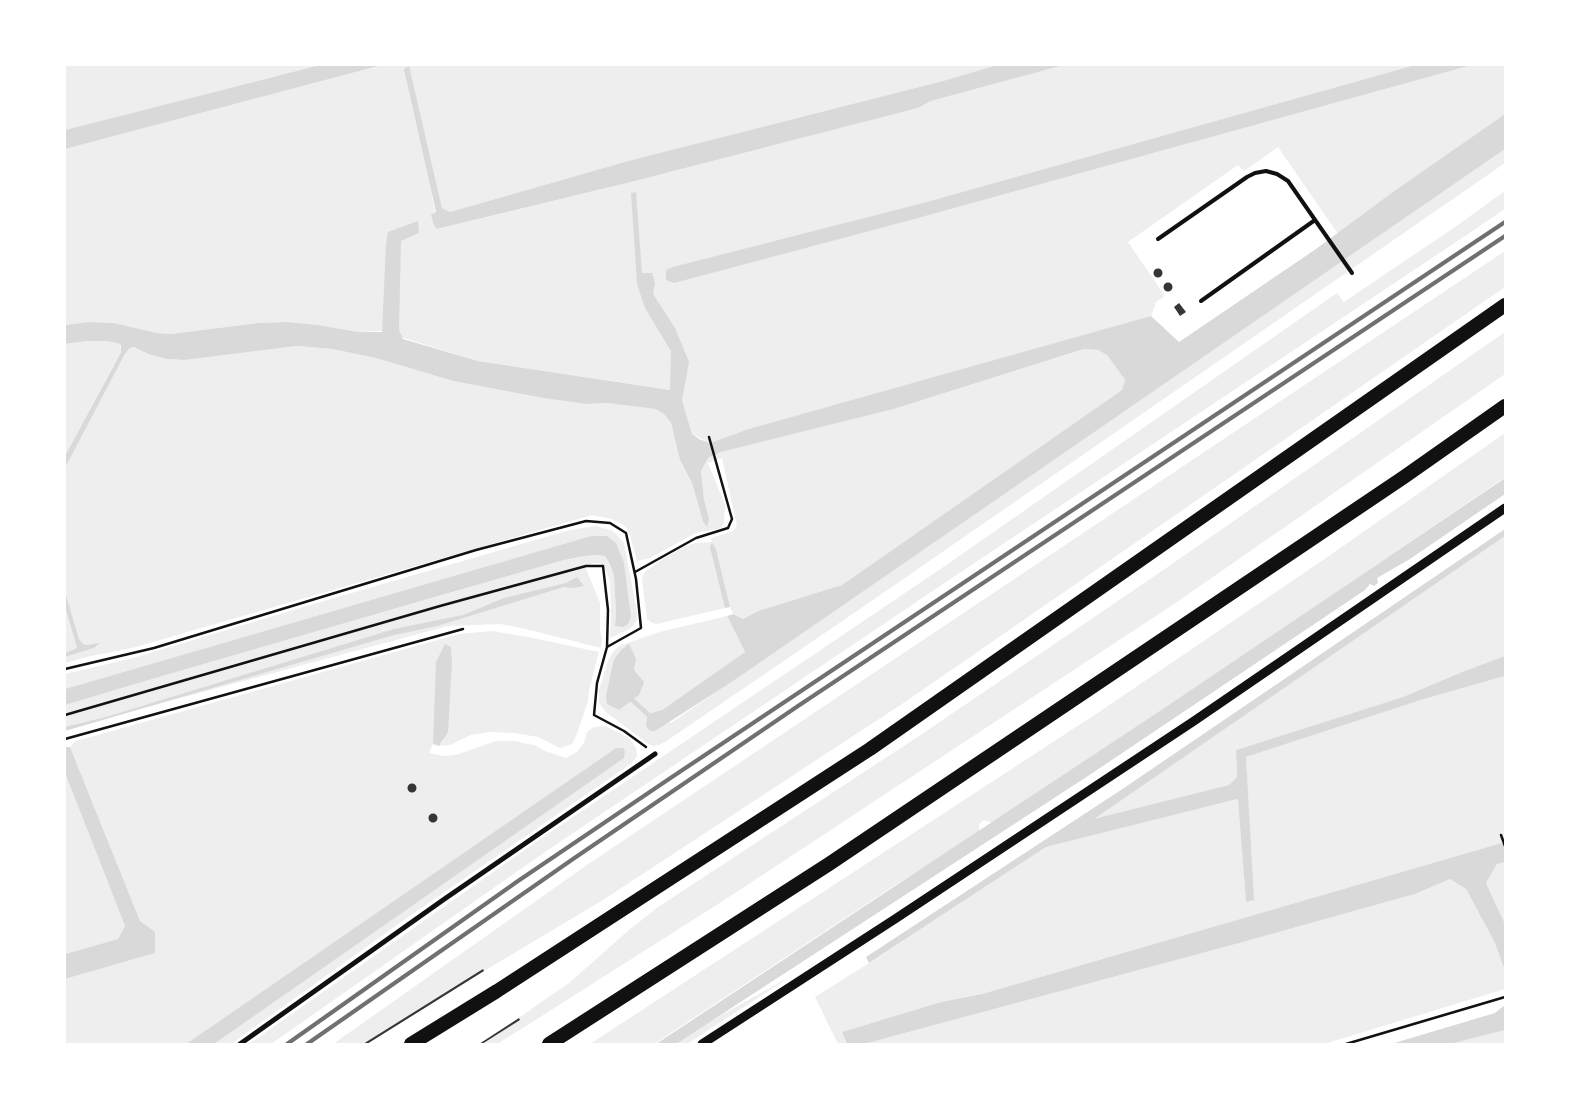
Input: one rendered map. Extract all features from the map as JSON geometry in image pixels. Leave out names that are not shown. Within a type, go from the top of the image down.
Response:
[{"type":"highway","points":[[411,1044],[505,986],[870,749],[1505,305]]},
{"type":"highway","points":[[548,1044],[829,864],[1404,477],[1505,406]]},
{"type":"street","points":[[702,1044],[1194,721],[1505,508]]},
{"type":"street","points":[[240,1044],[443,900],[655,754]]},
{"type":"lane","points":[[1158,239],[1247,177],[1266,171],[1277,174],[1288,181],[1352,273]]},
{"type":"lane","points":[[1201,301],[1315,220]]},
{"type":"path","points":[[634,572],[696,538],[728,528],[732,520],[709,437]]},
{"type":"path","points":[[65,669],[154,648],[476,550],[586,521],[610,523],[626,533],[634,572],[641,628],[607,647]]},
{"type":"path","points":[[65,715],[440,606],[586,566],[603,566],[608,610],[607,647],[597,683],[594,715],[624,731],[655,754]]},
{"type":"path","points":[[65,739],[463,629]]},
{"type":"path","points":[[1501,835],[1505,846]]},
{"type":"path","points":[[1346,1044],[1505,997]]},
{"type":"shaded area","points":[[65,65],[320,65],[65,130]]},
{"type":"shaded area","points":[[320,65],[382,65],[65,149],[65,130]]},
{"type":"shaded area","points":[[382,65],[997,65],[943,81],[628,161],[450,212],[442,208],[408,66],[438,229],[635,181],[918,108],[931,101],[1064,65],[1415,65],[923,203],[666,270],[666,280],[674,282],[911,220],[1472,65],[1505,65],[1505,114],[1397,189],[1338,234],[1278,147],[1244,171],[1238,165],[1128,242],[1165,296],[1156,302],[1151,316],[710,443],[692,434],[682,400],[671,390],[478,361],[381,331],[358,332],[287,322],[258,323],[171,334],[157,333],[114,323],[89,322],[65,325],[65,149]]},
{"type":"shaded area","points":[[997,65],[1064,65],[931,101],[918,108],[635,181],[437,229],[431,215],[436,212],[404,69],[409,66],[442,208],[450,212],[628,161],[943,81]]},
{"type":"shaded area","points":[[1415,65],[1472,65],[911,220],[674,283],[666,280],[666,270],[673,267],[923,203]]},
{"type":"shaded area","points":[[1505,114],[1505,149],[733,681],[655,731],[650,731],[646,726],[647,718],[651,713],[662,710],[745,652],[727,616],[733,614],[743,619],[758,611],[842,585],[1122,390],[1125,380],[1107,355],[1098,350],[1084,349],[894,409],[721,452],[708,458],[701,471],[704,499],[709,519],[707,527],[703,521],[692,483],[680,460],[671,423],[664,414],[655,409],[607,403],[587,404],[543,398],[453,381],[376,358],[332,349],[297,346],[185,360],[167,359],[148,354],[134,347],[130,348],[125,354],[65,468],[65,456],[121,352],[121,346],[120,344],[107,341],[65,344],[65,325],[89,322],[114,323],[157,333],[171,334],[258,323],[287,322],[358,332],[382,332],[388,232],[418,221],[419,233],[401,241],[399,330],[403,339],[478,361],[670,390],[671,351],[645,308],[637,284],[631,193],[636,192],[642,273],[652,273],[655,283],[653,294],[675,328],[689,362],[682,400],[692,434],[710,443],[749,429],[1151,316],[1179,342],[1316,249],[1397,189]]},
{"type":"shaded area","points":[[1505,149],[1505,163],[857,611],[659,745],[653,746],[647,743],[607,713],[599,703],[599,690],[608,661],[612,653],[619,646],[660,632],[727,616],[745,652],[662,710],[651,713],[671,723]],"holes":[[[621,650],[635,665],[635,674],[614,659]]]},
{"type":"shaded area","points":[[1505,191],[1505,209],[545,852],[271,1044],[249,1044],[536,842],[939,570],[1337,293],[1344,302]]},
{"type":"shaded area","points":[[1505,251],[1505,287],[908,700],[603,900],[484,971],[483,969],[363,1044],[333,1044],[587,865]]},
{"type":"shaded area","points":[[1505,332],[1505,374],[1177,602],[726,899],[497,1044],[482,1044],[520,1020],[519,1018],[569,983],[658,907],[919,736],[1159,573]]},
{"type":"shaded area","points":[[107,341],[120,344],[121,351],[65,456],[65,344]]},
{"type":"shaded area","points":[[297,346],[332,349],[376,358],[453,381],[543,398],[587,404],[607,403],[655,409],[664,414],[671,423],[680,460],[692,483],[703,520],[708,519],[701,471],[708,458],[721,452],[894,409],[1085,349],[1098,350],[1107,355],[1125,380],[1122,390],[842,585],[758,611],[743,619],[733,614],[730,607],[716,549],[711,538],[733,531],[737,526],[722,458],[708,463],[725,505],[724,523],[721,528],[696,533],[650,558],[637,561],[630,535],[625,526],[612,519],[592,515],[132,648],[65,663],[65,657],[94,648],[93,644],[83,644],[79,639],[65,590],[65,468],[125,354],[130,348],[134,347],[148,354],[167,359],[185,360]]},
{"type":"shaded area","points":[[1505,433],[1505,477],[996,824],[984,820],[979,824],[980,833],[892,887],[654,1044],[590,1044],[1099,712],[1326,558]]},
{"type":"shaded area","points":[[1505,478],[1505,494],[1410,559],[1377,578],[1378,583],[1374,586],[1370,584],[1365,590],[1088,776],[676,1044],[656,1044],[1163,709]]},
{"type":"shaded area","points":[[596,526],[613,531],[624,543],[637,612],[637,620],[630,629],[610,638],[610,581],[605,568],[600,563],[593,563],[587,566],[586,569],[600,603],[601,648],[500,624],[448,626],[65,729],[65,705],[564,560],[594,555],[605,556],[614,576],[615,626],[631,616],[624,562],[616,543],[591,536],[65,689],[65,674],[133,658],[570,530]]},
{"type":"shaded area","points":[[1505,529],[1505,536],[1094,819],[1229,785],[1237,777],[1236,750],[1403,697],[1505,656],[1505,676],[1424,699],[1246,757],[1254,900],[1246,902],[1238,799],[1046,847],[869,963],[866,957],[1121,790]]},
{"type":"shaded area","points":[[591,536],[607,536],[616,543],[624,562],[631,616],[628,624],[623,627],[615,626],[614,576],[610,564],[605,556],[594,555],[564,560],[65,705],[65,689]]},
{"type":"shaded area","points":[[1505,536],[1505,656],[1403,697],[1236,750],[1237,777],[1229,785],[1092,820]]},
{"type":"shaded area","points":[[712,542],[725,608],[657,624],[652,623],[647,619],[642,580],[644,573],[661,560],[684,547],[695,543]]},
{"type":"shaded area","points":[[712,542],[716,549],[730,607],[725,608],[710,547]]},
{"type":"shaded area","points":[[577,577],[584,586],[564,587],[437,626],[394,635],[65,731],[65,727],[106,717],[394,629],[463,615],[504,598],[566,583]]},
{"type":"shaded area","points":[[65,591],[79,639],[83,644],[87,645],[100,643],[94,648],[65,657],[65,653],[77,648],[65,607]]},
{"type":"shaded area","points":[[65,607],[77,648],[65,653]]},
{"type":"shaded area","points":[[492,631],[599,652],[588,701],[572,744],[560,748],[538,737],[491,732],[471,735],[450,745],[439,746],[444,740],[433,744],[429,753],[444,756],[456,755],[496,741],[517,741],[534,745],[566,758],[577,752],[584,743],[587,732],[594,727],[605,726],[629,738],[636,748],[637,756],[632,763],[404,920],[231,1044],[214,1044],[623,758],[625,751],[623,748],[616,748],[186,1044],[65,1044],[65,979],[155,953],[155,932],[140,921],[70,747],[76,741],[459,634]]},
{"type":"shaded area","points":[[445,644],[451,647],[452,662],[448,732],[439,746],[433,744],[436,662]]},
{"type":"shaded area","points":[[629,644],[636,659],[634,670],[644,682],[639,695],[619,710],[607,704],[606,696],[614,659]]},
{"type":"shaded area","points":[[1505,676],[1505,842],[982,994],[941,1002],[842,1032],[847,1044],[838,1044],[815,997],[1046,847],[1239,799],[1246,902],[1253,900],[1246,757],[1424,699]]},
{"type":"shaded area","points":[[65,747],[70,747],[140,921],[155,932],[155,953],[65,979],[65,954],[118,939],[125,926],[65,773]]},
{"type":"shaded area","points":[[616,748],[623,748],[625,751],[624,758],[214,1044],[186,1044]]},
{"type":"shaded area","points":[[65,773],[125,926],[118,939],[65,954]]},
{"type":"shaded area","points":[[1505,842],[1505,862],[1497,864],[1486,883],[1505,924],[1505,971],[1495,943],[1466,889],[1450,879],[1415,894],[864,1044],[847,1044],[842,1032],[941,1002],[982,994]]},
{"type":"shaded area","points":[[1505,862],[1505,924],[1486,883],[1497,864]]},
{"type":"shaded area","points":[[1450,879],[1466,889],[1495,943],[1505,971],[1505,989],[1324,1044],[864,1044],[1415,894]]},
{"type":"shaded area","points":[[793,975],[687,1044],[675,1044],[709,1022]]},
{"type":"shaded area","points":[[1505,1005],[1505,1030],[1450,1044],[1391,1044],[1495,1013]]},
{"type":"shaded area","points":[[1505,1030],[1505,1044],[1450,1044]]},
{"type":"building","points":[[1158,268],[1163,273],[1158,278],[1153,273]]},
{"type":"building","points":[[1168,282],[1173,287],[1168,292],[1163,287]]},
{"type":"building","points":[[1179,303],[1186,312],[1180,316],[1174,307]]},
{"type":"building","points":[[412,783],[417,788],[412,793],[407,788]]},
{"type":"building","points":[[433,813],[438,818],[433,823],[428,818]]},
{"type":"building","points":[[483,969],[484,971],[367,1044],[363,1044]]},
{"type":"building","points":[[519,1018],[520,1020],[482,1044],[479,1044]]},
{"type":"waterway","points":[[629,697],[653,719]]},
{"type":"railway","points":[[287,1044],[518,881],[669,779],[1505,222]]},
{"type":"railway","points":[[307,1044],[573,859],[798,706],[1505,236]]}]
